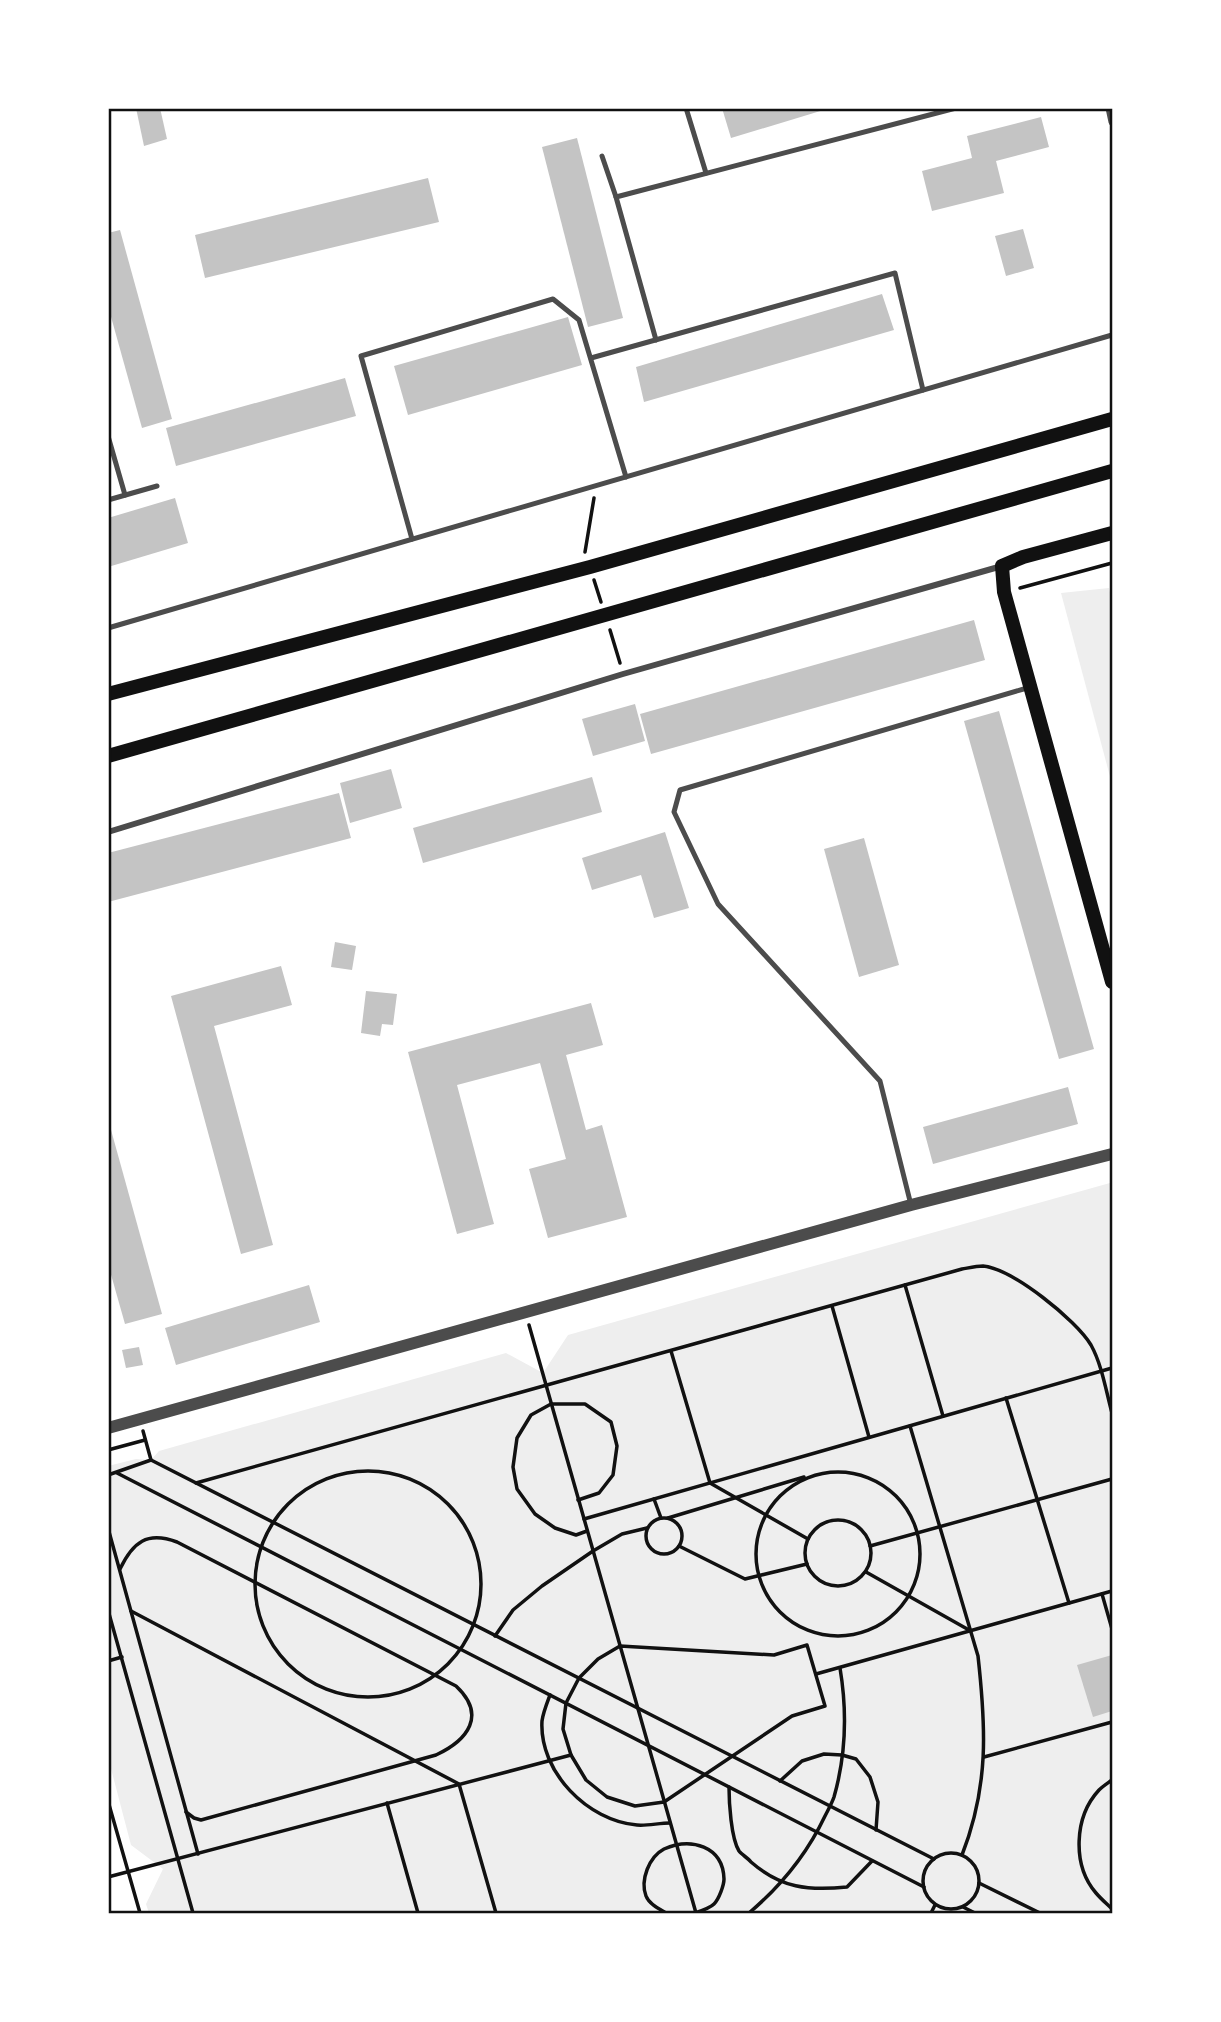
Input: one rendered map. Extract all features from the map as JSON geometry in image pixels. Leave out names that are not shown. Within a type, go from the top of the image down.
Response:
[{"type":"main road","points":[[108,695],[590,568],[1112,419]]},
{"type":"main road","points":[[108,755],[1112,471]]},
{"type":"main road","points":[[1112,533],[1023,557],[1003,566],[1004,593],[1112,982]]},
{"type":"street","points":[[1109,108],[1112,122]]},
{"type":"street","points":[[108,832],[623,674],[1003,566]]},
{"type":"street","points":[[108,1428],[911,1205],[1112,1154]]},
{"type":"lane","points":[[686,108],[706,173]]},
{"type":"lane","points":[[616,197],[956,108]]},
{"type":"lane","points":[[602,156],[656,340]]},
{"type":"lane","points":[[591,358],[895,272],[923,390]]},
{"type":"lane","points":[[412,539],[361,356],[552,299],[579,320],[626,477]]},
{"type":"lane","points":[[108,628],[1112,335]]},
{"type":"lane","points":[[108,436],[125,495]]},
{"type":"lane","points":[[108,500],[157,486]]},
{"type":"lane","points":[[911,1205],[880,1081],[718,904],[674,813],[680,790],[1030,687]]},
{"type":"path","points":[[1004,593],[1112,563]]},
{"type":"path","points":[[196,1483],[962,1269],[982,1266],[1000,1271],[1029,1288],[1065,1316],[1090,1345],[1101,1371],[1112,1413]]},
{"type":"path","points":[[905,1285],[943,1416]]},
{"type":"path","points":[[832,1306],[869,1437]]},
{"type":"path","points":[[526,1312],[551,1404],[579,1500],[587,1531],[648,1745],[676,1846],[695,1913],[714,1904],[725,1882],[722,1863],[711,1851],[699,1845],[684,1844],[676,1846],[662,1850],[649,1865],[644,1882],[646,1897],[655,1907],[666,1913]]},
{"type":"path","points":[[671,1351],[710,1483],[808,1539]]},
{"type":"path","points":[[584,1519],[1112,1368]]},
{"type":"path","points":[[1006,1398],[1069,1603]]},
{"type":"path","points":[[579,1500],[599,1493],[613,1475],[617,1446],[611,1422],[585,1404],[551,1404],[531,1415],[517,1438],[513,1467],[517,1489],[536,1514],[555,1528],[576,1535],[587,1531]]},
{"type":"path","points":[[139,1419],[151,1460],[934,1859]]},
{"type":"path","points":[[910,1425],[978,1656],[982,1689],[984,1757],[972,1830],[962,1855]]},
{"type":"path","points":[[108,1450],[145,1440]]},
{"type":"path","points":[[108,1475],[151,1460]]},
{"type":"path","points":[[371,1470],[409,1477],[442,1497],[467,1526],[480,1563],[481,1601],[468,1637],[445,1667],[415,1687],[379,1697],[342,1695],[308,1680],[280,1656],[262,1624],[255,1582],[261,1547],[273,1522],[302,1491],[335,1475],[371,1470]]},
{"type":"path","points":[[668,1518],[678,1524],[682,1541],[670,1553],[657,1553],[646,1540],[647,1528],[651,1522],[661,1518],[812,1475],[839,1471],[866,1476],[889,1489],[907,1509],[918,1532],[921,1561],[914,1587],[899,1611],[877,1628],[851,1636],[824,1636],[798,1628],[776,1611],[761,1587],[755,1560],[757,1533],[769,1508],[788,1488],[812,1475]]},
{"type":"path","points":[[117,1473],[924,1887]]},
{"type":"path","points":[[870,1546],[1112,1479]]},
{"type":"path","points":[[654,1499],[661,1518]]},
{"type":"path","points":[[843,1520],[854,1524],[863,1531],[870,1546],[870,1563],[857,1580],[847,1585],[837,1587],[826,1584],[817,1579],[807,1564],[805,1550],[808,1539],[822,1524],[832,1521],[843,1520]]},
{"type":"path","points":[[108,1528],[198,1853]]},
{"type":"path","points":[[495,1636],[513,1610],[532,1594],[622,1534],[647,1528]]},
{"type":"path","points":[[120,1569],[136,1543],[164,1537],[177,1542],[456,1686],[467,1696],[472,1711],[469,1727],[462,1740],[436,1755],[201,1820],[186,1812]]},
{"type":"path","points":[[679,1546],[745,1579],[807,1564]]},
{"type":"path","points":[[865,1571],[970,1631]]},
{"type":"path","points":[[816,1674],[1112,1591]]},
{"type":"path","points":[[1102,1594],[1112,1629]]},
{"type":"path","points":[[108,1610],[193,1913]]},
{"type":"path","points":[[131,1611],[459,1784],[496,1913]]},
{"type":"path","points":[[807,1645],[816,1674],[825,1706],[792,1716],[664,1802],[635,1806],[607,1797],[586,1780],[570,1755],[563,1729],[566,1703],[579,1678],[598,1659],[620,1646],[774,1655],[807,1645]]},
{"type":"path","points":[[108,1661],[122,1657]]},
{"type":"path","points":[[749,1913],[782,1882],[817,1832],[834,1798],[842,1755],[845,1698],[840,1668]]},
{"type":"path","points":[[550,1695],[542,1720],[544,1745],[555,1772],[578,1799],[601,1815],[636,1825],[670,1823]]},
{"type":"path","points":[[984,1757],[1112,1722]]},
{"type":"path","points":[[108,1877],[570,1755]]},
{"type":"path","points":[[780,1781],[802,1761],[824,1755],[842,1755],[856,1759],[870,1777],[878,1802],[876,1830]]},
{"type":"path","points":[[1112,1780],[1099,1790],[1084,1814],[1078,1840],[1082,1868],[1095,1892],[1112,1909]]},
{"type":"path","points":[[729,1787],[729,1813],[739,1850],[765,1874],[792,1886],[821,1889],[847,1887],[872,1861]]},
{"type":"path","points":[[108,1801],[140,1913]]},
{"type":"path","points":[[387,1803],[418,1913]]},
{"type":"path","points":[[944,1854],[962,1855],[976,1868],[979,1883],[976,1896],[963,1907],[944,1909],[929,1899],[924,1887],[924,1872],[928,1864],[944,1854]]},
{"type":"path","points":[[979,1883],[1040,1913]]},
{"type":"path","points":[[931,1913],[935,1905]]},
{"type":"path","points":[[963,1907],[975,1913]]},
{"type":"shaded area","points":[[1109,588],[1112,602],[1112,784],[1061,593]]},
{"type":"shaded area","points":[[1110,1183],[1112,1913],[149,1913],[146,1904],[163,1869],[131,1845],[109,1761],[108,1466],[136,1459],[151,1460],[159,1451],[506,1353],[543,1373],[568,1335]]},
{"type":"building","points":[[136,108],[160,108],[167,139],[144,146]]},
{"type":"building","points":[[722,108],[827,108],[827,109],[731,138]]},
{"type":"building","points":[[1041,117],[1049,147],[996,161],[1004,193],[932,211],[922,171],[972,158],[967,136]]},
{"type":"building","points":[[577,138],[623,318],[588,327],[542,147]]},
{"type":"building","points":[[428,178],[439,222],[205,278],[195,235]]},
{"type":"building","points":[[1023,229],[1034,268],[1006,276],[995,236]]},
{"type":"building","points":[[120,230],[172,419],[142,428],[108,306],[108,233]]},
{"type":"building","points":[[882,294],[894,330],[644,402],[636,367]]},
{"type":"building","points":[[568,317],[582,365],[408,415],[394,366]]},
{"type":"building","points":[[345,378],[356,416],[176,466],[166,428]]},
{"type":"building","points":[[175,498],[188,543],[108,567],[108,518]]},
{"type":"building","points":[[974,620],[985,660],[651,754],[640,714]]},
{"type":"building","points":[[635,704],[645,741],[593,756],[582,719]]},
{"type":"building","points":[[999,711],[1094,1049],[1059,1059],[964,721]]},
{"type":"building","points":[[391,769],[402,808],[350,823],[340,783]]},
{"type":"building","points":[[592,777],[602,812],[423,863],[413,828]]},
{"type":"building","points":[[339,793],[351,838],[108,902],[108,853]]},
{"type":"building","points":[[665,832],[689,908],[654,918],[641,875],[592,890],[582,858]]},
{"type":"building","points":[[864,838],[899,965],[859,977],[824,849]]},
{"type":"building","points":[[335,942],[356,946],[352,970],[331,967]]},
{"type":"building","points":[[281,966],[292,1005],[214,1026],[273,1245],[241,1254],[171,996]]},
{"type":"building","points":[[366,991],[397,994],[393,1025],[382,1024],[380,1036],[361,1033]]},
{"type":"building","points":[[591,1003],[603,1045],[566,1055],[586,1130],[602,1125],[627,1217],[548,1238],[529,1169],[566,1159],[540,1063],[457,1085],[494,1224],[457,1234],[408,1052]]},
{"type":"building","points":[[1068,1087],[1078,1124],[933,1164],[923,1127]]},
{"type":"building","points":[[108,1119],[162,1314],[125,1324],[108,1264]]},
{"type":"building","points":[[309,1285],[320,1322],[176,1365],[165,1328]]},
{"type":"building","points":[[139,1347],[143,1365],[126,1368],[122,1350]]},
{"type":"building","points":[[1112,1655],[1112,1711],[1093,1717],[1077,1665]]}]
